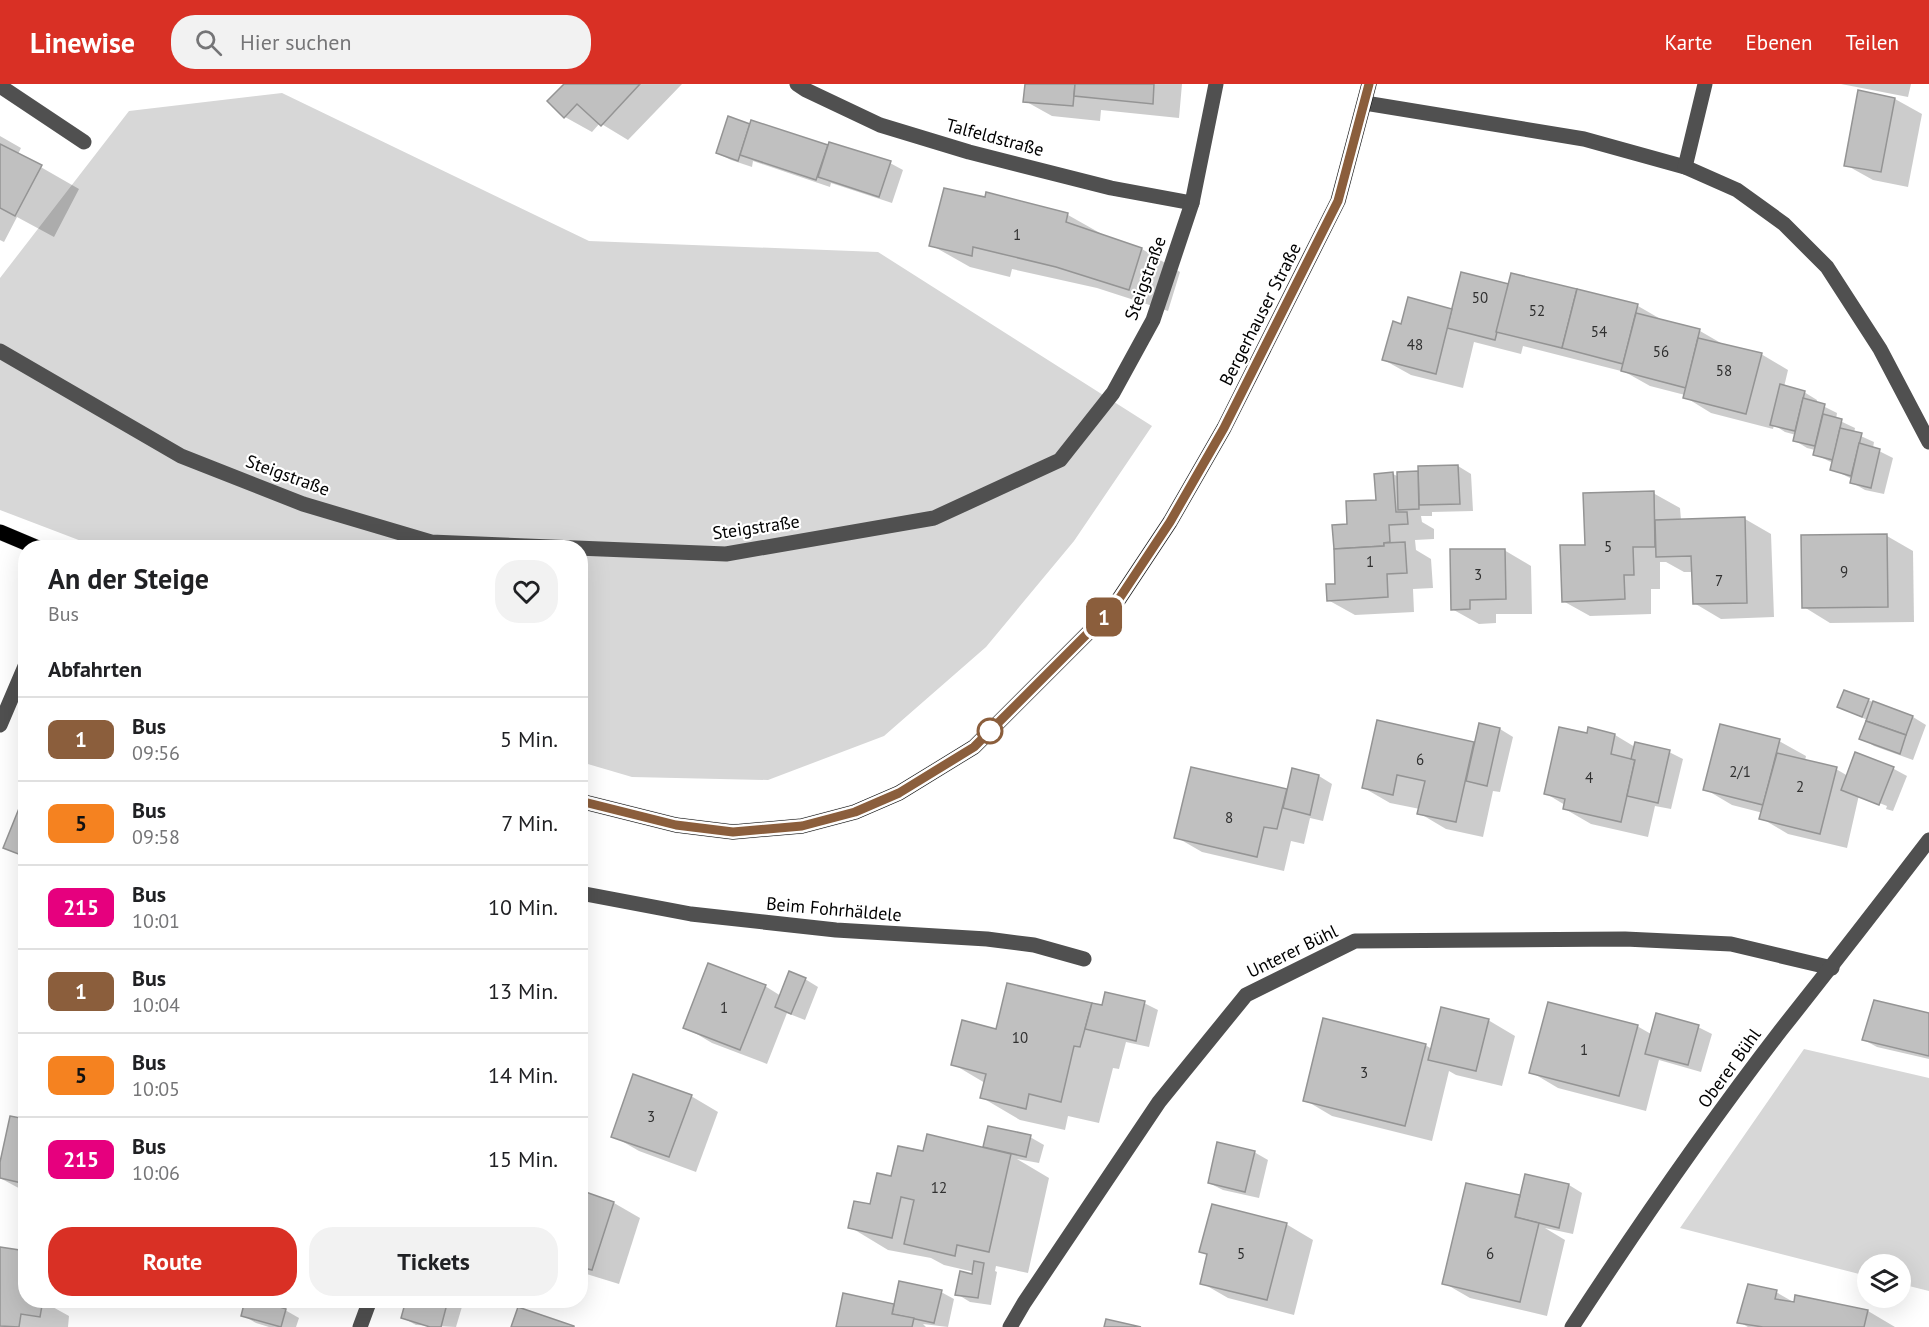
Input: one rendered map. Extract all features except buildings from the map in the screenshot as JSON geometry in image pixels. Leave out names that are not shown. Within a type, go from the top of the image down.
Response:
[{"type":"main road","name":"Bergerhauser Straße","points":[[588,803],[676,825],[733,832],[802,826],[855,812],[899,793],[974,747],[1113,608],[1170,522],[1224,428],[1338,201],[1369,84]]},
{"type":"main road","points":[[0,532],[19,540]]},
{"type":"street","name":"Steigstraße","points":[[588,548],[726,554],[934,518],[1060,460],[1113,393],[1153,320],[1192,203],[1216,84]]},
{"type":"street","points":[[1685,167],[1705,84]]},
{"type":"street","points":[[0,86],[84,142]]},
{"type":"street","name":"Talfeldstraße","points":[[803,86],[880,125],[969,152],[1111,188],[1192,203]]},
{"type":"street","points":[[1365,103],[1584,139],[1685,167],[1737,190],[1784,224],[1827,267],[1880,350],[1928,440]]},
{"type":"street","name":"Steigstraße","points":[[0,351],[181,456],[303,504],[424,540]]},
{"type":"street","points":[[0,725],[18,683]]},
{"type":"street","name":"Oberer Bühl","points":[[1572,1327],[1625,1246],[1709,1128],[1929,840]]},
{"type":"street","name":"Beim Fohrhäldele","points":[[588,895],[691,914],[836,930],[987,939],[1034,945],[1084,960]]},
{"type":"street","name":"Unterer Bühl","points":[[1010,1327],[1159,1102],[1246,995],[1355,941],[1625,939],[1731,944],[1832,968]]},
{"type":"street","points":[[360,1327],[367,1308]]},
{"type":"shaded area","points":[[282,93],[589,241],[878,252],[1152,426],[1074,541],[986,647],[884,736],[768,780],[632,777],[588,764],[588,540],[79,540],[0,510],[0,278],[129,111]]},
{"type":"shaded area","points":[[1804,1049],[1929,1078],[1929,1291],[1911,1286],[1911,1254],[1857,1254],[1857,1273],[1680,1228]]},
{"type":"bus line","name":"1","points":[[588,803],[676,825],[733,832],[802,826],[855,812],[899,793],[974,747],[1113,608],[1170,522],[1224,428],[1338,201],[1369,84]]}]
